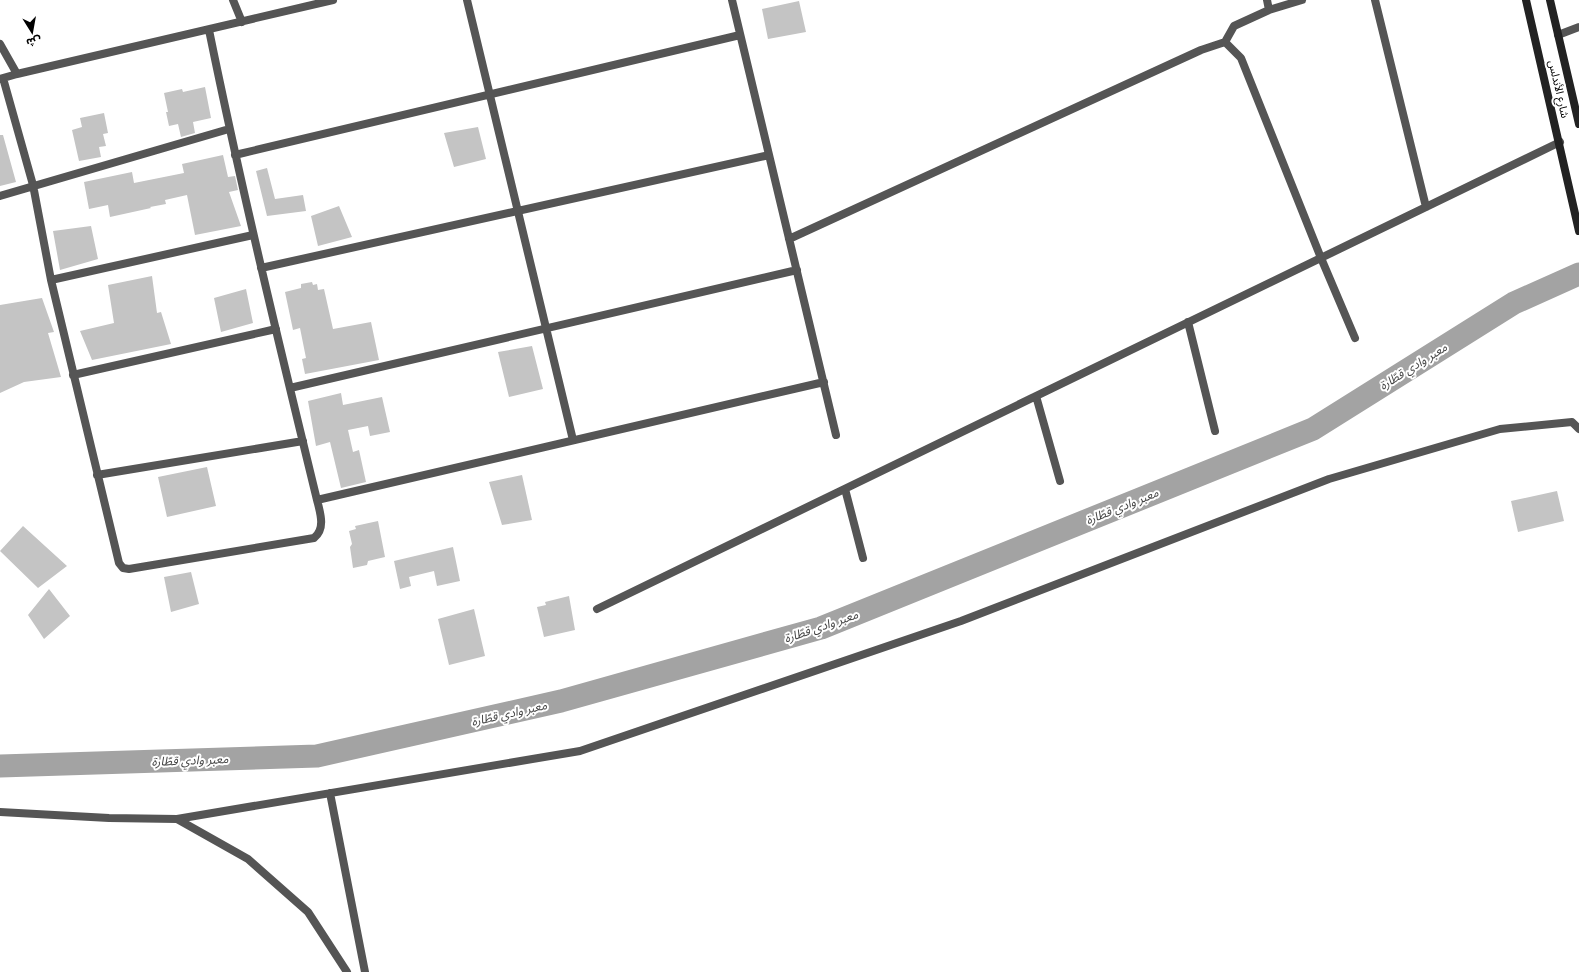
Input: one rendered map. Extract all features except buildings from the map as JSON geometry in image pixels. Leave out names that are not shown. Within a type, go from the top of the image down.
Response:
[{"type":"main road","name":"شارع الأندلس","points":[[1526,0],[1560,142],[1579,231]]},
{"type":"main road","name":"شارع الأندلس","points":[[1550,0],[1579,124]]},
{"type":"street","points":[[233,0],[242,22]]},
{"type":"street","points":[[209,30],[229,129],[253,235],[322,523],[320,530],[314,538],[129,569],[123,568],[119,563],[116,553],[51,280],[33,185],[2,79],[17,74],[333,0]]},
{"type":"street","points":[[467,0],[573,440]]},
{"type":"street","points":[[732,0],[836,435]]},
{"type":"street","points":[[1267,0],[1269,10]]},
{"type":"street","points":[[789,239],[1201,50],[1225,42],[1234,26],[1269,10],[1302,0]]},
{"type":"street","points":[[1375,0],[1426,207]]},
{"type":"street","points":[[1558,35],[1579,27]]},
{"type":"street","points":[[235,155],[740,35]]},
{"type":"street","points":[[1225,42],[1241,58],[1321,258],[1355,338]]},
{"type":"street","points":[[0,44],[17,74]]},
{"type":"street","points":[[0,196],[33,185],[229,129]]},
{"type":"street","points":[[597,609],[1560,142]]},
{"type":"street","points":[[261,268],[769,155]]},
{"type":"street","points":[[51,280],[253,235]]},
{"type":"street","points":[[290,388],[797,270]]},
{"type":"street","points":[[1188,322],[1215,431]]},
{"type":"street","points":[[73,375],[276,329]]},
{"type":"street","points":[[317,500],[824,382]]},
{"type":"street","points":[[1036,396],[1060,481]]},
{"type":"street","points":[[0,812],[108,818],[178,819],[580,751],[961,622],[1329,480],[1500,429],[1572,422],[1579,429]]},
{"type":"street","points":[[97,475],[303,441]]},
{"type":"street","points":[[845,489],[863,558]]},
{"type":"street","points":[[330,793],[366,972]]},
{"type":"street","points":[[178,819],[248,859],[308,912],[347,972]]},
{"type":"waterway","name":"معبر وادي قطّارة","points":[[0,766],[317,756],[561,701],[821,628],[1313,429],[1514,303],[1579,274]]}]
